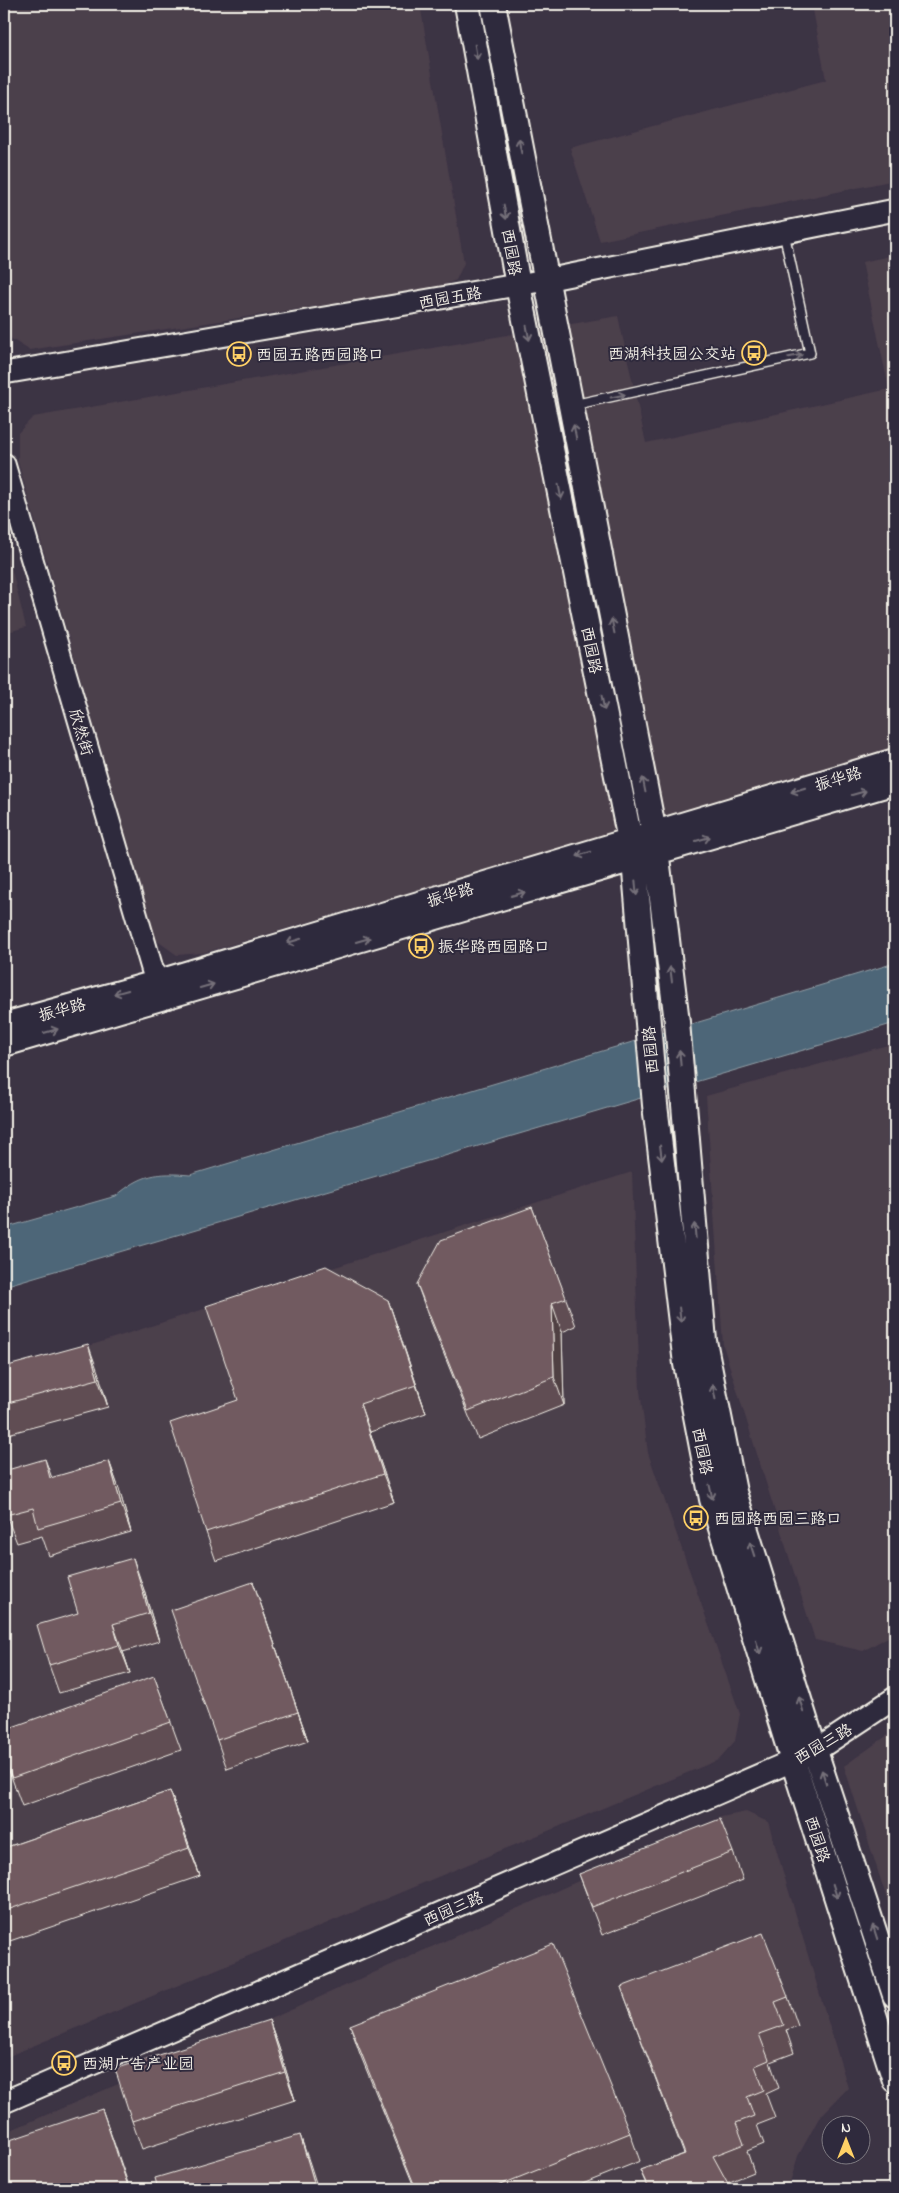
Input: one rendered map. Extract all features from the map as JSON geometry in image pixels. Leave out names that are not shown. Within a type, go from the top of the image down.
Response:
[{"type":"main road","name":"西园路","points":[[467,4],[518,285],[632,850],[655,1105],[686,1364],[712,1499],[895,2080]]},
{"type":"main road","name":"西园路","points":[[493,4],[655,843],[677,1022],[704,1341],[734,1492],[815,1751],[895,1995]]},
{"type":"main road","name":"振华路","points":[[4,1044],[158,991],[655,843],[895,761]]},
{"type":"main road","name":"振华路","points":[[655,843],[895,782]]},
{"type":"main road","name":"振华路","points":[[4,1025],[158,991]]},
{"type":"street","name":"西园五路","points":[[4,373],[546,280],[895,210]]},
{"type":"street","name":"欣然街","points":[[4,464],[158,991]]},
{"type":"street","name":"西园三路","points":[[4,2102],[793,1761],[815,1751],[895,1698]]},
{"type":"lane","points":[[570,406],[810,353],[784,233]]},
{"type":"shaded area","points":[[4,4],[420,4],[464,263],[456,280],[437,288],[29,350],[4,334]]},
{"type":"shaded area","points":[[812,4],[895,4],[895,180],[600,241],[570,148],[826,80]]},
{"type":"shaded area","points":[[895,255],[895,750],[203,953],[177,955],[156,940],[18,462],[18,433],[33,417],[618,316],[646,443],[889,389],[862,262]]},
{"type":"shaded area","points":[[4,539],[26,627],[4,633]]},
{"type":"shaded area","points":[[895,1043],[895,1633],[863,1651],[815,1640],[723,1345],[706,1096]]},
{"type":"shaded area","points":[[632,1172],[640,1391],[648,1453],[740,1714],[735,1741],[718,1760],[4,2058],[4,1373]]},
{"type":"shaded area","points":[[895,1730],[895,1924],[844,1766]]},
{"type":"shaded area","points":[[746,1812],[768,1822],[848,2088],[819,2118],[798,2156],[788,2189],[4,2189],[4,2133],[291,2010],[721,1817]]},
{"type":"water","points":[[895,963],[895,1023],[4,1286],[4,1228],[116,1196],[134,1183],[150,1176],[168,1174],[190,1175]]},
{"type":"building","points":[[532,1207],[566,1298],[552,1303],[554,1377],[468,1411],[417,1284],[441,1240]]},
{"type":"building","points":[[326,1266],[388,1300],[416,1385],[360,1404],[383,1474],[206,1532],[170,1423],[238,1400],[206,1306]]},
{"type":"building","points":[[88,1344],[98,1379],[4,1404],[4,1367]]},
{"type":"building","points":[[45,1459],[50,1478],[109,1461],[121,1504],[38,1528],[33,1508],[6,1515],[4,1506],[4,1471]]},
{"type":"building","points":[[133,1558],[149,1613],[113,1624],[119,1645],[49,1665],[37,1625],[78,1613],[67,1577]]},
{"type":"building","points":[[253,1582],[298,1712],[217,1740],[171,1610]]},
{"type":"building","points":[[154,1676],[171,1722],[12,1778],[4,1757],[4,1730]]},
{"type":"building","points":[[170,1791],[189,1848],[4,1911],[4,1848]]},
{"type":"building","points":[[720,1819],[733,1852],[592,1907],[579,1874]]},
{"type":"building","points":[[763,1933],[788,1997],[775,2002],[784,2025],[759,2034],[769,2060],[755,2066],[764,2090],[747,2097],[754,2116],[736,2123],[744,2144],[713,2156],[731,2189],[649,2189],[640,2170],[685,2154],[621,1987]]},
{"type":"building","points":[[553,1944],[630,2133],[490,2189],[416,2189],[350,2025]]},
{"type":"building","points":[[269,2020],[285,2072],[132,2121],[115,2069]]},
{"type":"building","points":[[102,2109],[129,2189],[4,2189],[4,2142]]},
{"type":"building","points":[[300,2135],[316,2189],[158,2189],[155,2178]]},
{"type":"place","name":"西湖科技园公交站","points":[[754,353]]},
{"type":"place","name":"西园五路西园路口","points":[[239,354]]},
{"type":"place","name":"振华路西园路口","points":[[421,946]]},
{"type":"place","name":"西园路西园三路口","points":[[696,1518]]},
{"type":"place","name":"西湖广告产业园","points":[[64,2063]]}]
